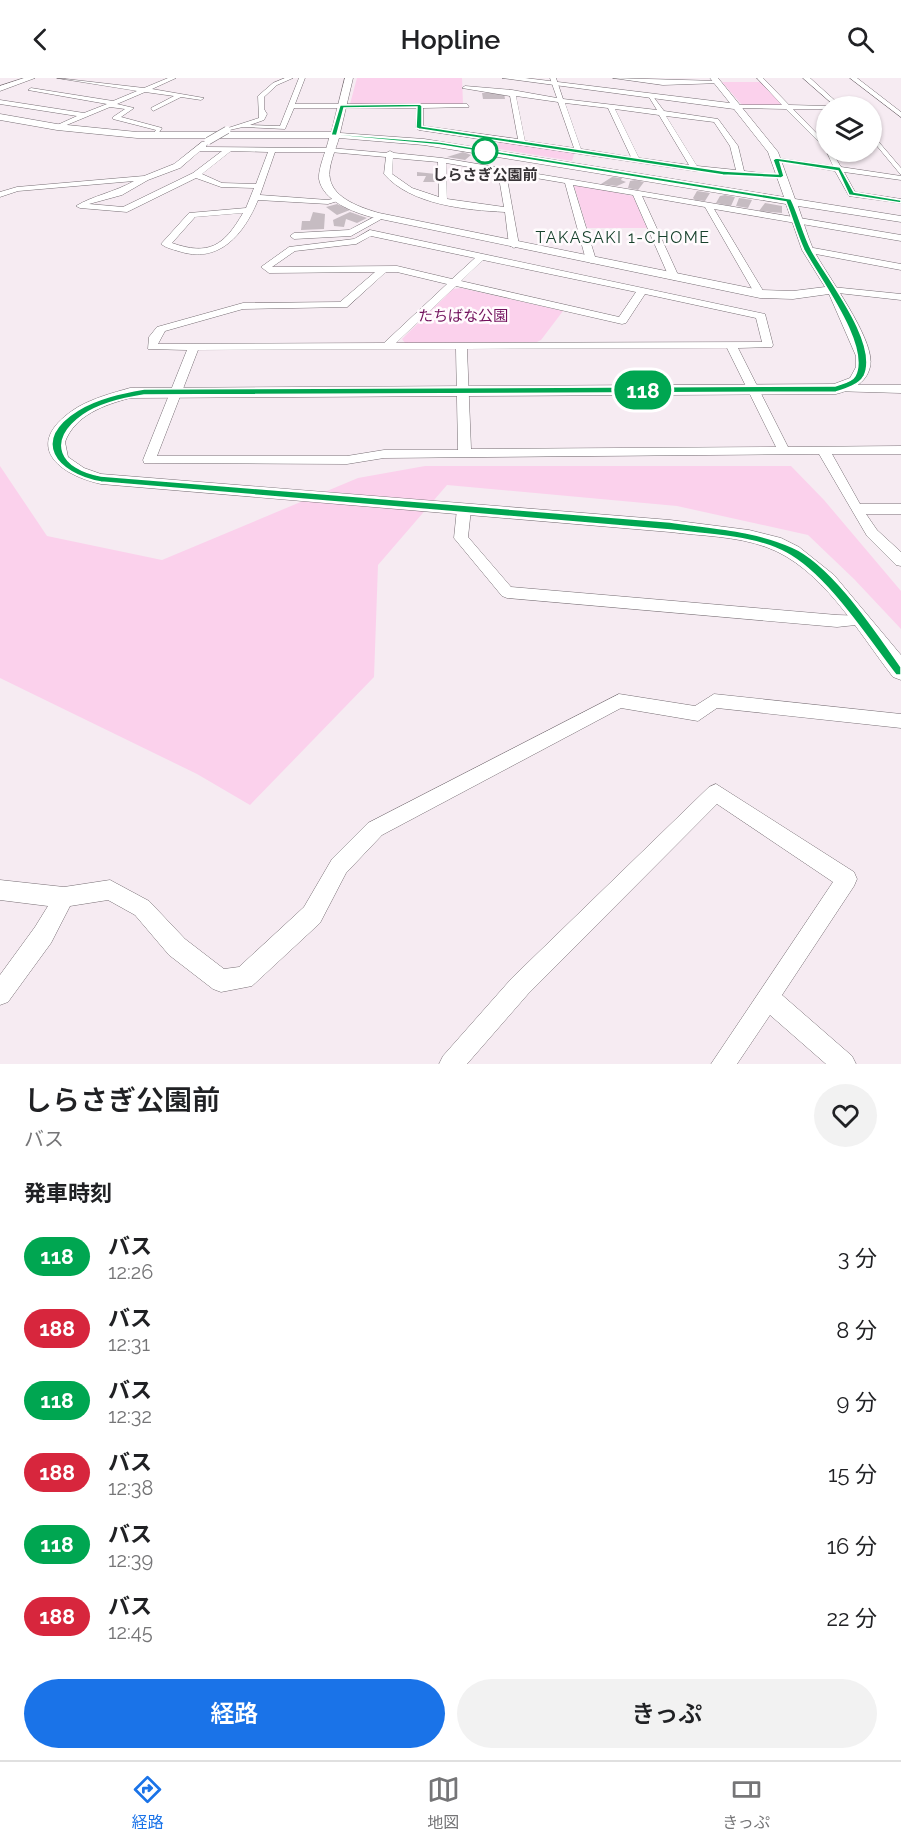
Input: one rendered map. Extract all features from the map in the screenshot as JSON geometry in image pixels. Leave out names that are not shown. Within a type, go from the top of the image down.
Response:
[{"type":"street","points":[[0,89],[31,78]]},
{"type":"street","points":[[21,93],[61,78],[201,98]]},
{"type":"street","points":[[57,127],[173,78]]},
{"type":"street","points":[[230,149],[196,175],[124,210],[80,206],[119,193],[145,178],[181,164],[208,141],[227,130],[262,119],[264,114],[261,109],[261,96],[275,84],[290,78]]},
{"type":"street","points":[[241,126],[283,128],[302,78]]},
{"type":"street","points":[[349,78],[324,178],[340,199],[381,217],[760,294],[793,295],[832,290],[901,297]]},
{"type":"street","points":[[464,78],[467,115]]},
{"type":"street","points":[[506,78],[554,81],[652,97],[738,107],[816,107]]},
{"type":"street","points":[[621,78],[716,80],[765,139],[776,160],[808,250],[839,299],[863,356],[863,367],[856,381],[836,389]]},
{"type":"street","points":[[760,78],[816,136]]},
{"type":"street","points":[[806,78],[827,96]]},
{"type":"street","points":[[853,78],[901,115]]},
{"type":"street","points":[[109,86],[123,79]]},
{"type":"street","points":[[554,81],[578,150]]},
{"type":"street","points":[[465,88],[560,98],[716,120],[734,146],[741,174]]},
{"type":"street","points":[[31,90],[131,108],[115,118],[154,125],[160,129],[156,135]]},
{"type":"street","points":[[512,92],[522,141]]},
{"type":"street","points":[[173,107],[156,107],[178,96]]},
{"type":"street","points":[[0,101],[10,97]]},
{"type":"street","points":[[652,97],[695,169]]},
{"type":"street","points":[[0,101],[84,116]]},
{"type":"street","points":[[291,106],[467,106]]},
{"type":"street","points":[[420,106],[419,128],[469,133],[695,169],[781,176]]},
{"type":"street","points":[[610,106],[636,159]]},
{"type":"street","points":[[882,107],[901,107]]},
{"type":"street","points":[[0,117],[57,127],[156,135],[334,135],[450,145],[901,219]]},
{"type":"street","points":[[468,124],[469,133]]},
{"type":"street","points":[[199,149],[390,153],[901,238]]},
{"type":"street","points":[[882,149],[901,173]]},
{"type":"street","points":[[248,210],[192,214],[166,244],[177,249],[204,254],[215,250],[240,231],[272,150]]},
{"type":"street","points":[[390,153],[387,169],[391,180],[406,190],[442,199],[508,210]]},
{"type":"street","points":[[442,160],[442,199]]},
{"type":"street","points":[[776,160],[901,178]]},
{"type":"street","points":[[835,162],[852,194],[901,201]]},
{"type":"street","points":[[502,170],[514,245]]},
{"type":"street","points":[[196,175],[221,185],[258,186]]},
{"type":"street","points":[[0,195],[17,189],[145,178]]},
{"type":"street","points":[[568,181],[591,260]]},
{"type":"street","points":[[636,193],[674,277]]},
{"type":"street","points":[[254,197],[328,202],[340,199]]},
{"type":"street","points":[[708,205],[760,294]]},
{"type":"street","points":[[294,236],[351,233],[381,217]]},
{"type":"street","points":[[384,269],[343,305],[243,306],[161,329],[154,337],[152,347],[768,345],[761,316],[370,233],[356,241],[292,249],[266,267],[269,270],[384,269],[397,269],[622,321],[642,291]]},
{"type":"street","points":[[808,250],[901,267]]},
{"type":"street","points":[[387,346],[481,257]]},
{"type":"street","points":[[731,345],[784,451]]},
{"type":"street","points":[[461,346],[465,453]]},
{"type":"street","points":[[194,347],[149,460],[347,460],[384,454],[901,450]]},
{"type":"street","points":[[901,389],[130,393],[92,406],[64,428],[58,437],[57,455],[63,463],[78,473],[101,479],[670,526],[758,538],[776,544],[803,558],[821,573],[901,671]]},
{"type":"street","points":[[824,451],[856,509],[873,533],[901,561]]},
{"type":"street","points":[[464,509],[461,538],[507,592],[837,621],[859,620]]},
{"type":"street","points":[[856,509],[901,509]]},
{"type":"street","points":[[0,890],[64,897],[110,890],[142,908],[177,947],[221,981],[244,978],[312,915],[339,866],[375,829],[619,701],[698,714],[714,701],[901,721]]},
{"type":"street","points":[[451,1064],[520,986],[716,792],[847,879],[723,1064]]},
{"type":"street","points":[[0,994],[43,935],[64,897]]},
{"type":"street","points":[[768,998],[844,1064]]},
{"type":"green space","points":[[357,78],[462,78],[463,104],[354,105],[350,104]]},
{"type":"green space","points":[[722,82],[761,82],[783,105],[742,105]]},
{"type":"green space","points":[[503,140],[575,151],[572,161],[493,148]]},
{"type":"green space","points":[[580,185],[633,196],[647,228],[587,228],[574,186]]},
{"type":"green space","name":"たちばな公園","points":[[461,288],[563,311],[537,342],[405,343],[402,339],[453,289]]},
{"type":"green space","points":[[0,466],[47,536],[162,560],[358,478],[425,466],[791,466],[824,500],[901,591],[901,629],[808,535],[677,506],[447,485],[378,565],[374,677],[250,805],[197,774],[0,678]]},
{"type":"building","points":[[482,93],[504,93],[505,99],[483,99]]},
{"type":"building","points":[[463,152],[471,155],[465,160],[447,157]]},
{"type":"building","points":[[417,172],[436,174],[435,182],[423,182],[426,176],[417,176]]},
{"type":"building","points":[[612,177],[622,178],[621,180],[626,182],[617,186],[601,184]]},
{"type":"building","points":[[630,181],[644,182],[638,190],[628,188]]},
{"type":"building","points":[[697,191],[710,193],[705,201],[695,200],[693,198]]},
{"type":"building","points":[[720,196],[735,197],[731,206],[716,203]]},
{"type":"building","points":[[739,198],[752,200],[748,208],[736,206]]},
{"type":"building","points":[[765,203],[782,206],[782,213],[759,211]]},
{"type":"building","points":[[337,204],[350,210],[337,215],[326,207]]},
{"type":"building","points":[[313,212],[325,214],[324,229],[301,230],[302,221],[310,221]]},
{"type":"building","points":[[350,212],[367,218],[357,223],[346,219],[344,227],[334,226],[333,220]]},
{"type":"bus line","name":"118","points":[[901,201],[852,194],[840,169],[776,160],[781,176],[723,173],[469,133],[419,128],[420,106],[342,106],[334,135],[440,144],[789,200],[808,250],[839,299],[863,356],[860,375],[856,381],[836,389],[130,393],[108,399],[81,412],[64,428],[58,437],[56,446],[57,455],[63,463],[78,473],[101,479],[670,526],[758,538],[790,550],[821,573],[901,671]]},
{"type":"place","name":"しらさぎ公園前","points":[[485,151]]},
{"type":"district","name":"TAKASAKI 1-CHOME","points":[[623,237]]}]
